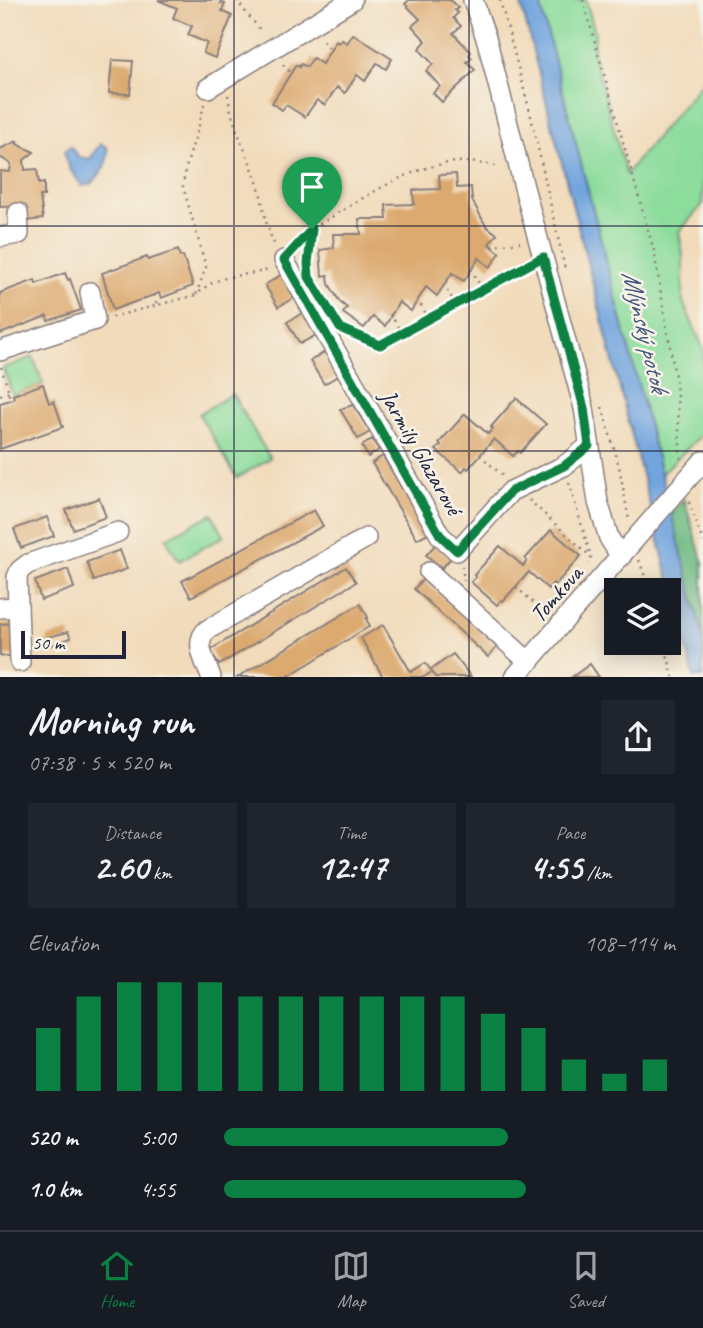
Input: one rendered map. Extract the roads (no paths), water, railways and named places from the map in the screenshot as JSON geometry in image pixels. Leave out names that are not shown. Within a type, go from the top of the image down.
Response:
[{"type":"street","points":[[208,88],[352,0]]},
{"type":"street","points":[[473,0],[487,41],[584,408],[605,528],[633,542]]},
{"type":"street","points":[[0,237],[19,234],[18,213]]},
{"type":"street","name":"Jarmily Glazarové","points":[[284,260],[440,535],[457,551],[511,491],[564,466],[589,446]]},
{"type":"street","points":[[0,351],[95,320],[90,292]]},
{"type":"street","name":"Tomkova","points":[[515,677],[703,461]]},
{"type":"street","points":[[20,662],[9,608],[17,575],[23,567],[118,532]]},
{"type":"street","points":[[211,677],[200,645],[202,635],[366,538]]},
{"type":"street","points":[[429,572],[528,662]]},
{"type":"water","points":[[520,0],[539,0],[703,636],[703,677],[694,677],[681,626],[681,578],[669,578]]},
{"type":"water","points":[[100,144],[107,147],[104,167],[91,184],[82,186],[70,169],[64,152],[70,146],[79,157],[90,159]]},
{"type":"water label","name":"Mlýnský potok","points":[[645,331]]}]
